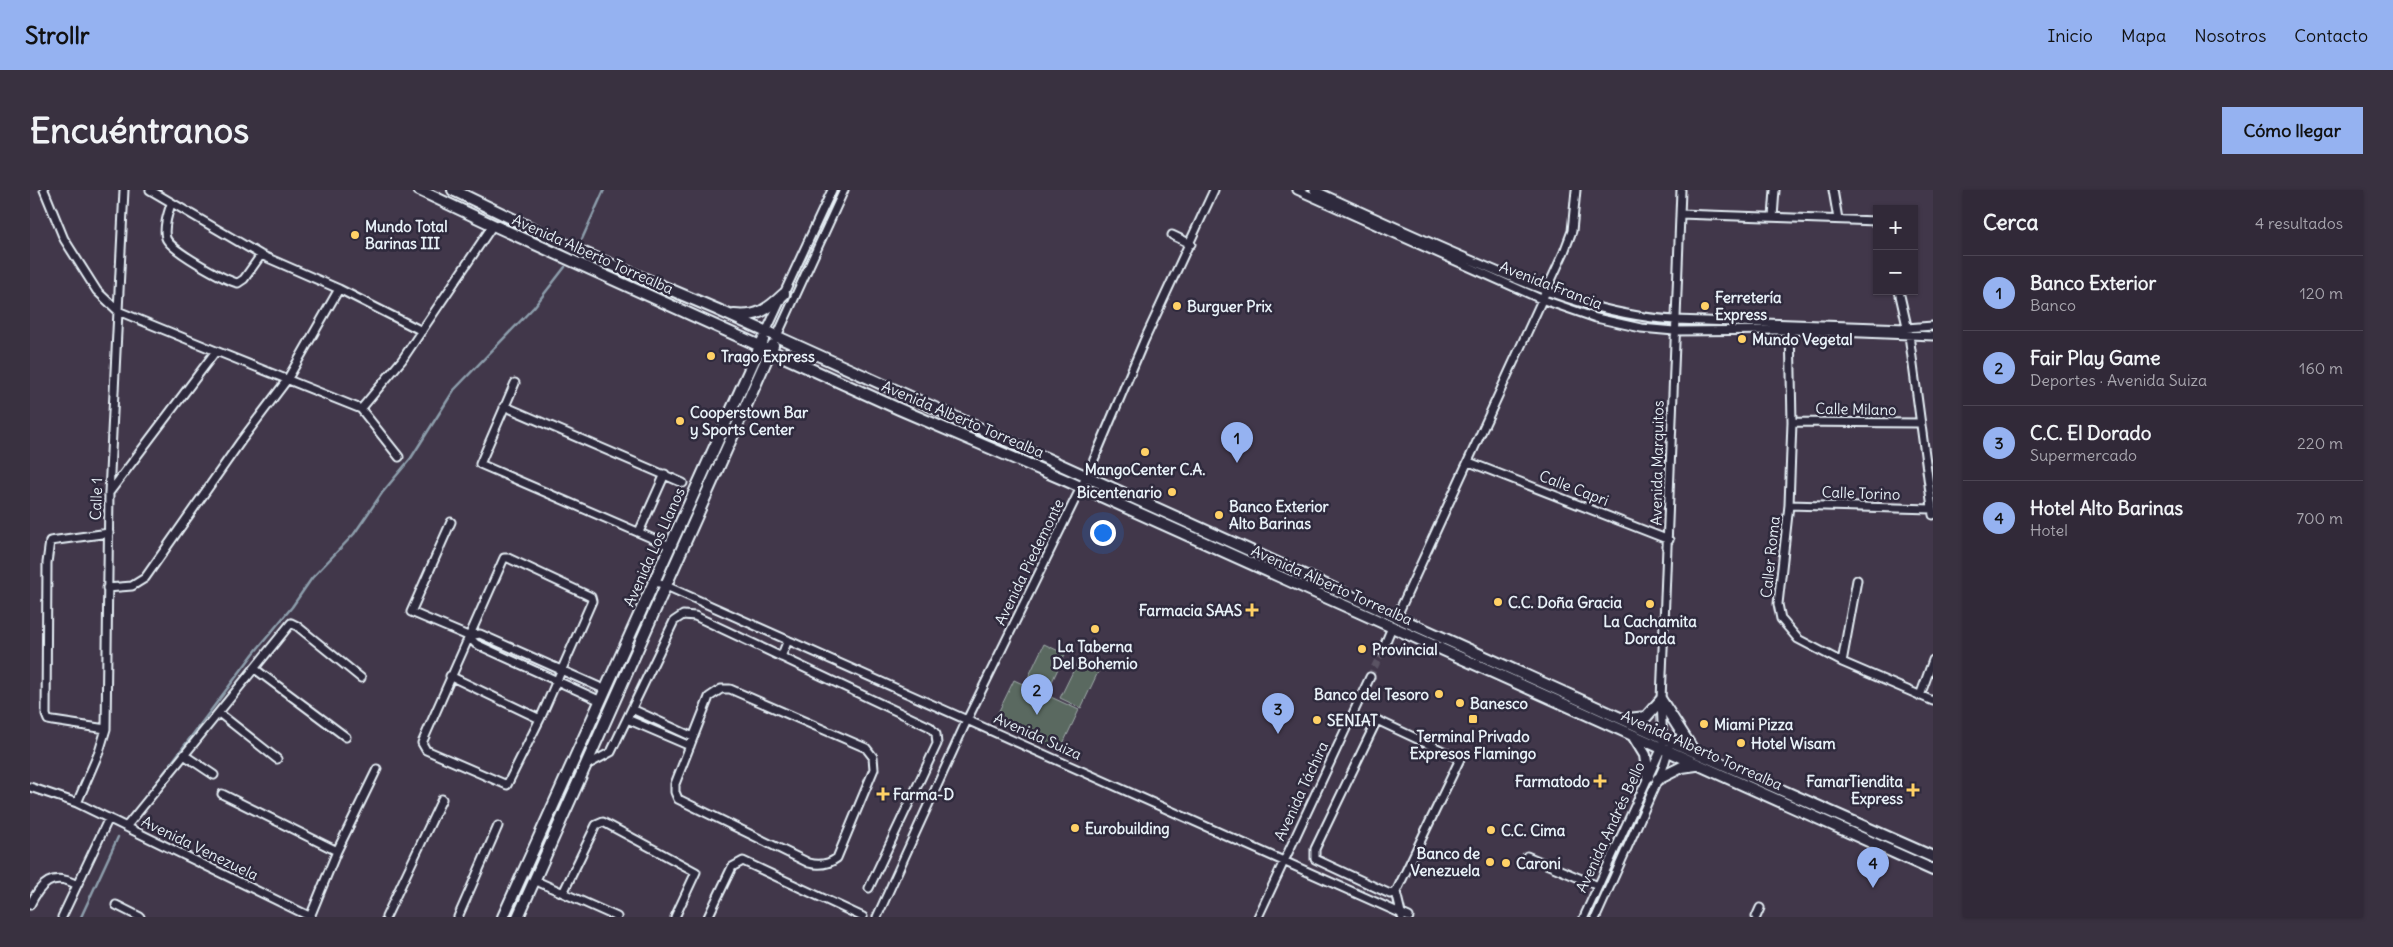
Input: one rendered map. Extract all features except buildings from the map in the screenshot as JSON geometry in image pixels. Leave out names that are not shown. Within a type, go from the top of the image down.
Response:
[{"type":"main road","name":"Avenida Alberto Torrealba","points":[[419,190],[771,350],[1933,870]]},
{"type":"main road","name":"Avenida Alberto Torrealba","points":[[453,190],[576,250],[777,336],[1693,751],[1933,857]]},
{"type":"main road","points":[[727,314],[756,315],[769,308],[784,294]]},
{"type":"main road","name":"Avenida Los Llanos","points":[[503,917],[766,332]]},
{"type":"main road","name":"Avenida Los Llanos","points":[[518,917],[777,336]]},
{"type":"main road","points":[[1623,718],[1636,720],[1646,717],[1662,700],[1693,751]]},
{"type":"main road","points":[[1633,736],[1645,755],[1653,778],[1692,764],[1700,766]]},
{"type":"street","points":[[44,190],[64,239],[97,291],[118,311],[361,409],[399,457]]},
{"type":"street","name":"Calle 1","points":[[77,803],[100,752],[106,729],[109,493],[124,190]]},
{"type":"street","points":[[150,190],[261,255],[339,289],[422,331]]},
{"type":"street","name":"Avenida Los Llanos","points":[[766,332],[832,190]]},
{"type":"street","name":"Avenida Los Llanos","points":[[777,336],[844,190]]},
{"type":"street","name":"Avenida Piedemonte","points":[[877,917],[967,720],[1086,476],[1144,341],[1191,244],[1214,190]]},
{"type":"street","name":"Avenida Francia","points":[[1297,190],[1596,318],[1641,328],[1674,331],[1790,327]]},
{"type":"street","name":"Avenida Francia","points":[[1314,190],[1542,295],[1611,312],[1646,319],[1907,332],[1933,336]]},
{"type":"street","points":[[1397,616],[1572,231],[1576,190]]},
{"type":"street","name":"Avenida Marquitos","points":[[1665,737],[1662,700],[1669,540],[1674,331],[1681,190]]},
{"type":"street","points":[[1774,217],[1775,190]]},
{"type":"street","points":[[1833,190],[1838,219]]},
{"type":"street","points":[[171,204],[165,231],[167,240],[173,247],[198,264],[226,279],[238,283],[244,279],[261,255]]},
{"type":"street","points":[[1680,214],[1873,221]]},
{"type":"street","points":[[361,409],[402,360],[493,225]]},
{"type":"street","points":[[1172,235],[1191,244]]},
{"type":"street","points":[[107,588],[132,586],[145,578],[241,441],[288,380],[339,289]]},
{"type":"street","points":[[1901,295],[1933,512]]},
{"type":"street","name":"Avenida Francia","points":[[1907,332],[1933,326]]},
{"type":"street","name":"Caller Roma","points":[[1790,327],[1792,422],[1790,505],[1778,604],[1782,619],[1798,639],[1842,662],[1933,701]]},
{"type":"street","points":[[109,493],[216,351]]},
{"type":"street","points":[[515,383],[480,464],[670,546]]},
{"type":"street","points":[[504,406],[683,483]]},
{"type":"street","name":"Calle Milano","points":[[1792,422],[1920,423]]},
{"type":"street","name":"Calle Capri","points":[[1468,462],[1669,540]]},
{"type":"street","points":[[639,532],[665,474]]},
{"type":"street","name":"Calle Torino","points":[[1790,505],[1933,512]]},
{"type":"street","points":[[451,522],[411,612],[468,636],[476,644],[601,701]]},
{"type":"street","points":[[106,729],[48,720],[46,715],[47,582],[50,540],[108,533]]},
{"type":"street","points":[[504,558],[508,558],[591,597],[592,602],[562,670],[507,785],[422,747],[450,676],[504,558]]},
{"type":"street","points":[[1842,662],[1857,580]]},
{"type":"street","name":"Avenida Suiza","points":[[655,581],[1141,796],[1282,862],[1405,916]]},
{"type":"street","points":[[585,766],[610,752],[674,621],[683,615],[695,616],[930,727],[936,734],[937,744],[869,888]]},
{"type":"street","points":[[126,827],[291,623],[361,678]]},
{"type":"street","points":[[1382,651],[1392,627]]},
{"type":"street","points":[[468,636],[480,634],[606,690]]},
{"type":"street","points":[[781,657],[788,640]]},
{"type":"street","points":[[1920,696],[1933,660]]},
{"type":"street","points":[[255,669],[346,738]]},
{"type":"street","points":[[450,676],[540,719]]},
{"type":"street","name":"Avenida Táchira","points":[[1258,917],[1282,862],[1370,677]]},
{"type":"street","points":[[727,689],[866,748],[873,757],[874,769],[837,858],[822,865],[809,863],[680,802],[676,796],[675,784],[690,746],[709,697],[716,691],[727,689]]},
{"type":"street","points":[[632,709],[693,737]]},
{"type":"street","points":[[219,713],[277,759]]},
{"type":"street","points":[[627,719],[690,746]]},
{"type":"street","points":[[1396,892],[1390,894],[1315,860],[1315,849],[1377,720],[1460,759],[1396,892],[1405,916]]},
{"type":"street","name":"Avenida Andrés Bello","points":[[1596,917],[1665,750],[1665,737]]},
{"type":"street","points":[[184,755],[214,776]]},
{"type":"street","points":[[310,917],[337,851],[377,769]]},
{"type":"street","name":"Avenida Andrés Bello","points":[[1584,917],[1653,778]]},
{"type":"street","name":"Avenida Venezuela","points":[[30,786],[77,803],[310,917]]},
{"type":"street","points":[[222,794],[337,851]]},
{"type":"street","points":[[386,917],[442,799]]},
{"type":"street","points":[[62,917],[109,818]]},
{"type":"street","points":[[563,893],[596,825],[603,822],[696,872],[675,917]]},
{"type":"street","points":[[458,917],[498,826]]},
{"type":"street","points":[[1527,856],[1598,886]]},
{"type":"street","points":[[708,917],[732,867],[743,861],[860,916]]},
{"type":"street","points":[[30,905],[37,890],[49,881],[63,880],[78,885]]},
{"type":"street","points":[[534,880],[617,917]]},
{"type":"street","points":[[116,905],[140,917]]},
{"type":"street","points":[[1756,917],[1760,908]]},
{"type":"green space","points":[[1044,644],[1065,654],[1047,692],[1026,682]]},
{"type":"green space","points":[[1078,661],[1099,670],[1081,708],[1060,698]]},
{"type":"green space","points":[[1014,680],[1079,710],[1060,750],[995,719]]},
{"type":"waterway","points":[[582,239],[604,190]]},
{"type":"waterway","points":[[139,806],[254,653],[292,607],[312,578],[354,534],[382,493],[411,458],[454,390],[534,307],[565,267]]},
{"type":"waterway","points":[[81,917],[118,837]]},
{"type":"tunnel","points":[[1370,677],[1382,651]]},
{"type":"place","name":"Mundo Total Barinas III","points":[[355,235]]},
{"type":"place","name":"Burguer Prix","points":[[1177,306]]},
{"type":"place","name":"Ferretería Express","points":[[1705,306]]},
{"type":"place","name":"Mundo Vegetal","points":[[1742,339]]},
{"type":"place","name":"Trago Express","points":[[711,356]]},
{"type":"place","name":"Cooperstown Bar y Sports Center","points":[[680,421]]},
{"type":"place","name":"MangoCenter C.A.","points":[[1145,452]]},
{"type":"place","name":"Banco Exterior","points":[[1237,463]]},
{"type":"place","name":"Bicentenario","points":[[1172,492]]},
{"type":"place","name":"Banco Exterior Alto Barinas","points":[[1219,515]]},
{"type":"place","name":"C.C. Doña Gracia","points":[[1498,602]]},
{"type":"place","name":"La Cachamita Dorada","points":[[1650,604]]},
{"type":"place","name":"Farmacia SAAS","points":[[1252,610]]},
{"type":"place","name":"La Taberna Del Bohemio","points":[[1095,629]]},
{"type":"place","name":"Provincial","points":[[1362,649]]},
{"type":"place","name":"Banco del Tesoro","points":[[1439,694]]},
{"type":"place","name":"Banesco","points":[[1460,703]]},
{"type":"place","name":"Fair Play Game","points":[[1037,715]]},
{"type":"place","name":"Terminal Privado Expresos Flamingo","points":[[1473,719]]},
{"type":"place","name":"SENIAT","points":[[1317,720]]},
{"type":"place","name":"Miami Pizza","points":[[1704,724]]},
{"type":"place","name":"C.C. El Dorado","points":[[1278,734]]},
{"type":"place","name":"Hotel Wisam","points":[[1741,743]]},
{"type":"place","name":"Farmatodo","points":[[1600,781]]},
{"type":"place","name":"FamarTiendita Express","points":[[1913,790]]},
{"type":"place","name":"Farma-D","points":[[883,794]]},
{"type":"place","name":"Eurobuilding","points":[[1075,828]]},
{"type":"place","name":"C.C. Cima","points":[[1491,830]]},
{"type":"place","name":"Banco de Venezuela","points":[[1490,862]]},
{"type":"place","name":"Caroni","points":[[1506,863]]},
{"type":"place","name":"Hotel Alto Barinas","points":[[1873,888]]}]
